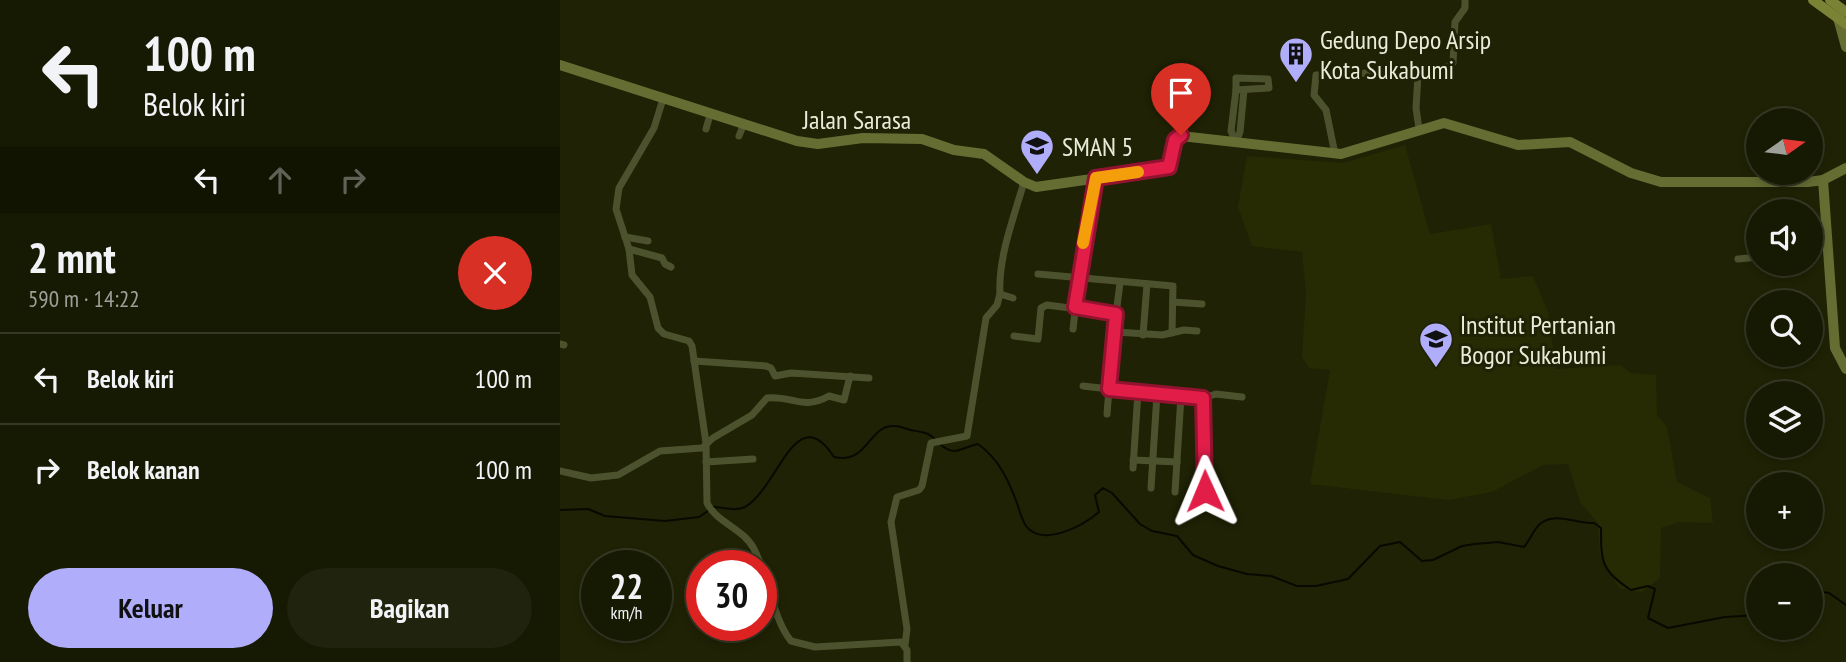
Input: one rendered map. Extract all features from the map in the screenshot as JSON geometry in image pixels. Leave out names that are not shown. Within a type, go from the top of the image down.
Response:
[{"type":"main road","points":[[1813,0],[1843,18]]},
{"type":"main road","points":[[1830,0],[1843,18]]},
{"type":"street","points":[[1419,129],[1416,108],[1419,75],[1442,70],[1453,63],[1455,22],[1465,8],[1465,0]]},
{"type":"street","points":[[1843,18],[1846,47]]},
{"type":"street","name":"Jalan Sarasa","points":[[560,65],[710,115],[741,131],[818,144],[863,138],[922,139],[954,150],[984,154],[1024,182]]},
{"type":"street","points":[[1335,154],[1326,110],[1314,95],[1316,75],[1370,73]]},
{"type":"street","points":[[1236,142],[1240,132],[1240,90]]},
{"type":"street","points":[[663,99],[654,128],[627,170],[617,195],[617,214],[629,249],[632,275],[650,297],[658,328],[663,334],[689,341],[706,443],[710,507],[743,533],[754,549],[778,618],[791,641],[815,647],[901,642],[905,645]]},
{"type":"street","points":[[706,130],[710,115]]},
{"type":"street","points":[[907,662],[907,629],[891,522],[892,509],[897,496],[922,486],[931,443],[967,436],[986,318],[997,305],[1008,237],[1024,182],[1043,187],[1169,167],[1178,136],[1335,154],[1357,151],[1444,123],[1518,145],[1570,142],[1631,173],[1661,182],[1746,183]]},
{"type":"street","points":[[1824,179],[1846,168]]},
{"type":"street","points":[[1073,329],[1096,178]]},
{"type":"street","points":[[1824,186],[1835,348],[1846,369]]},
{"type":"street","points":[[1823,230],[1828,229]]},
{"type":"street","points":[[625,237],[648,241]]},
{"type":"street","points":[[629,249],[662,258],[665,264],[671,267]]},
{"type":"street","points":[[1738,259],[1746,258]]},
{"type":"street","points":[[1038,274],[1173,286],[1172,333]]},
{"type":"street","points":[[1107,414],[1120,282]]},
{"type":"street","points":[[1143,335],[1147,284]]},
{"type":"street","points":[[1000,294],[1013,298]]},
{"type":"street","points":[[1174,302],[1202,304]]},
{"type":"street","points":[[1014,336],[1038,339],[1044,306],[1075,307],[1116,314]]},
{"type":"street","points":[[1116,332],[1143,335],[1197,331]]},
{"type":"street","points":[[694,361],[766,366],[771,368],[775,376],[789,373],[869,378]]},
{"type":"street","points":[[560,471],[591,478],[618,475],[660,452],[698,450],[752,415],[770,397],[804,405],[822,401],[829,396],[844,400],[850,376]]},
{"type":"street","points":[[1083,386],[1203,398],[1216,394],[1242,397]]},
{"type":"street","points":[[1138,392],[1133,464],[1154,460],[1177,462]]},
{"type":"street","points":[[1152,488],[1157,394]]},
{"type":"street","points":[[1175,492],[1181,396]]},
{"type":"street","points":[[1203,398],[1205,491]]},
{"type":"street","points":[[706,462],[753,459]]},
{"type":"shaded area","name":"Institut Pertanian Bogor Sukabumi","points":[[1405,145],[1430,234],[1491,224],[1501,279],[1533,276],[1548,312],[1556,369],[1620,365],[1631,373],[1656,375],[1657,415],[1667,427],[1677,482],[1710,498],[1713,523],[1679,522],[1661,528],[1660,578],[1642,592],[1619,588],[1600,555],[1598,523],[1580,502],[1568,464],[1543,465],[1492,492],[1448,500],[1310,484],[1330,370],[1309,368],[1302,357],[1306,294],[1302,252],[1252,246],[1238,207],[1247,156],[1343,163]]},
{"type":"waterway","points":[[713,507],[745,507],[757,497],[788,452],[798,442],[809,437],[821,441],[834,457],[846,458],[862,450],[886,427],[897,426],[925,433],[936,440]]},
{"type":"waterway","points":[[940,444],[955,451],[978,444],[985,450],[1007,479],[1026,526],[1042,535],[1053,535],[1074,528],[1099,512],[1095,495],[1103,488],[1112,493],[1140,524],[1152,531],[1177,536],[1193,555],[1247,574],[1271,576],[1297,586],[1316,586],[1348,579],[1380,546],[1400,542],[1422,561],[1433,560],[1462,546],[1475,544],[1498,542],[1524,547],[1540,524],[1552,518],[1566,519],[1594,523],[1601,528],[1601,549],[1605,564],[1608,571],[1621,583],[1631,590],[1648,586],[1655,589],[1648,618],[1668,628],[1746,616]]},
{"type":"waterway","points":[[560,510],[588,509],[605,516],[665,521],[699,517],[708,511]]},
{"type":"waterway","points":[[1823,592],[1846,605]]},
{"type":"slow traffic","points":[[1083,243],[1093,206],[1096,178],[1138,172]]},
{"type":"place","name":"Gedung Depo Arsip Kota Sukabumi","points":[[1296,84]]},
{"type":"place","name":"SMAN 5","points":[[1037,176]]},
{"type":"place","name":"Institut Pertanian Bogor Sukabumi","points":[[1436,369]]},
{"type":"route","points":[[1181,135],[1176,137],[1169,167],[1096,178],[1075,307],[1116,314],[1109,389],[1203,398],[1205,491]]}]
